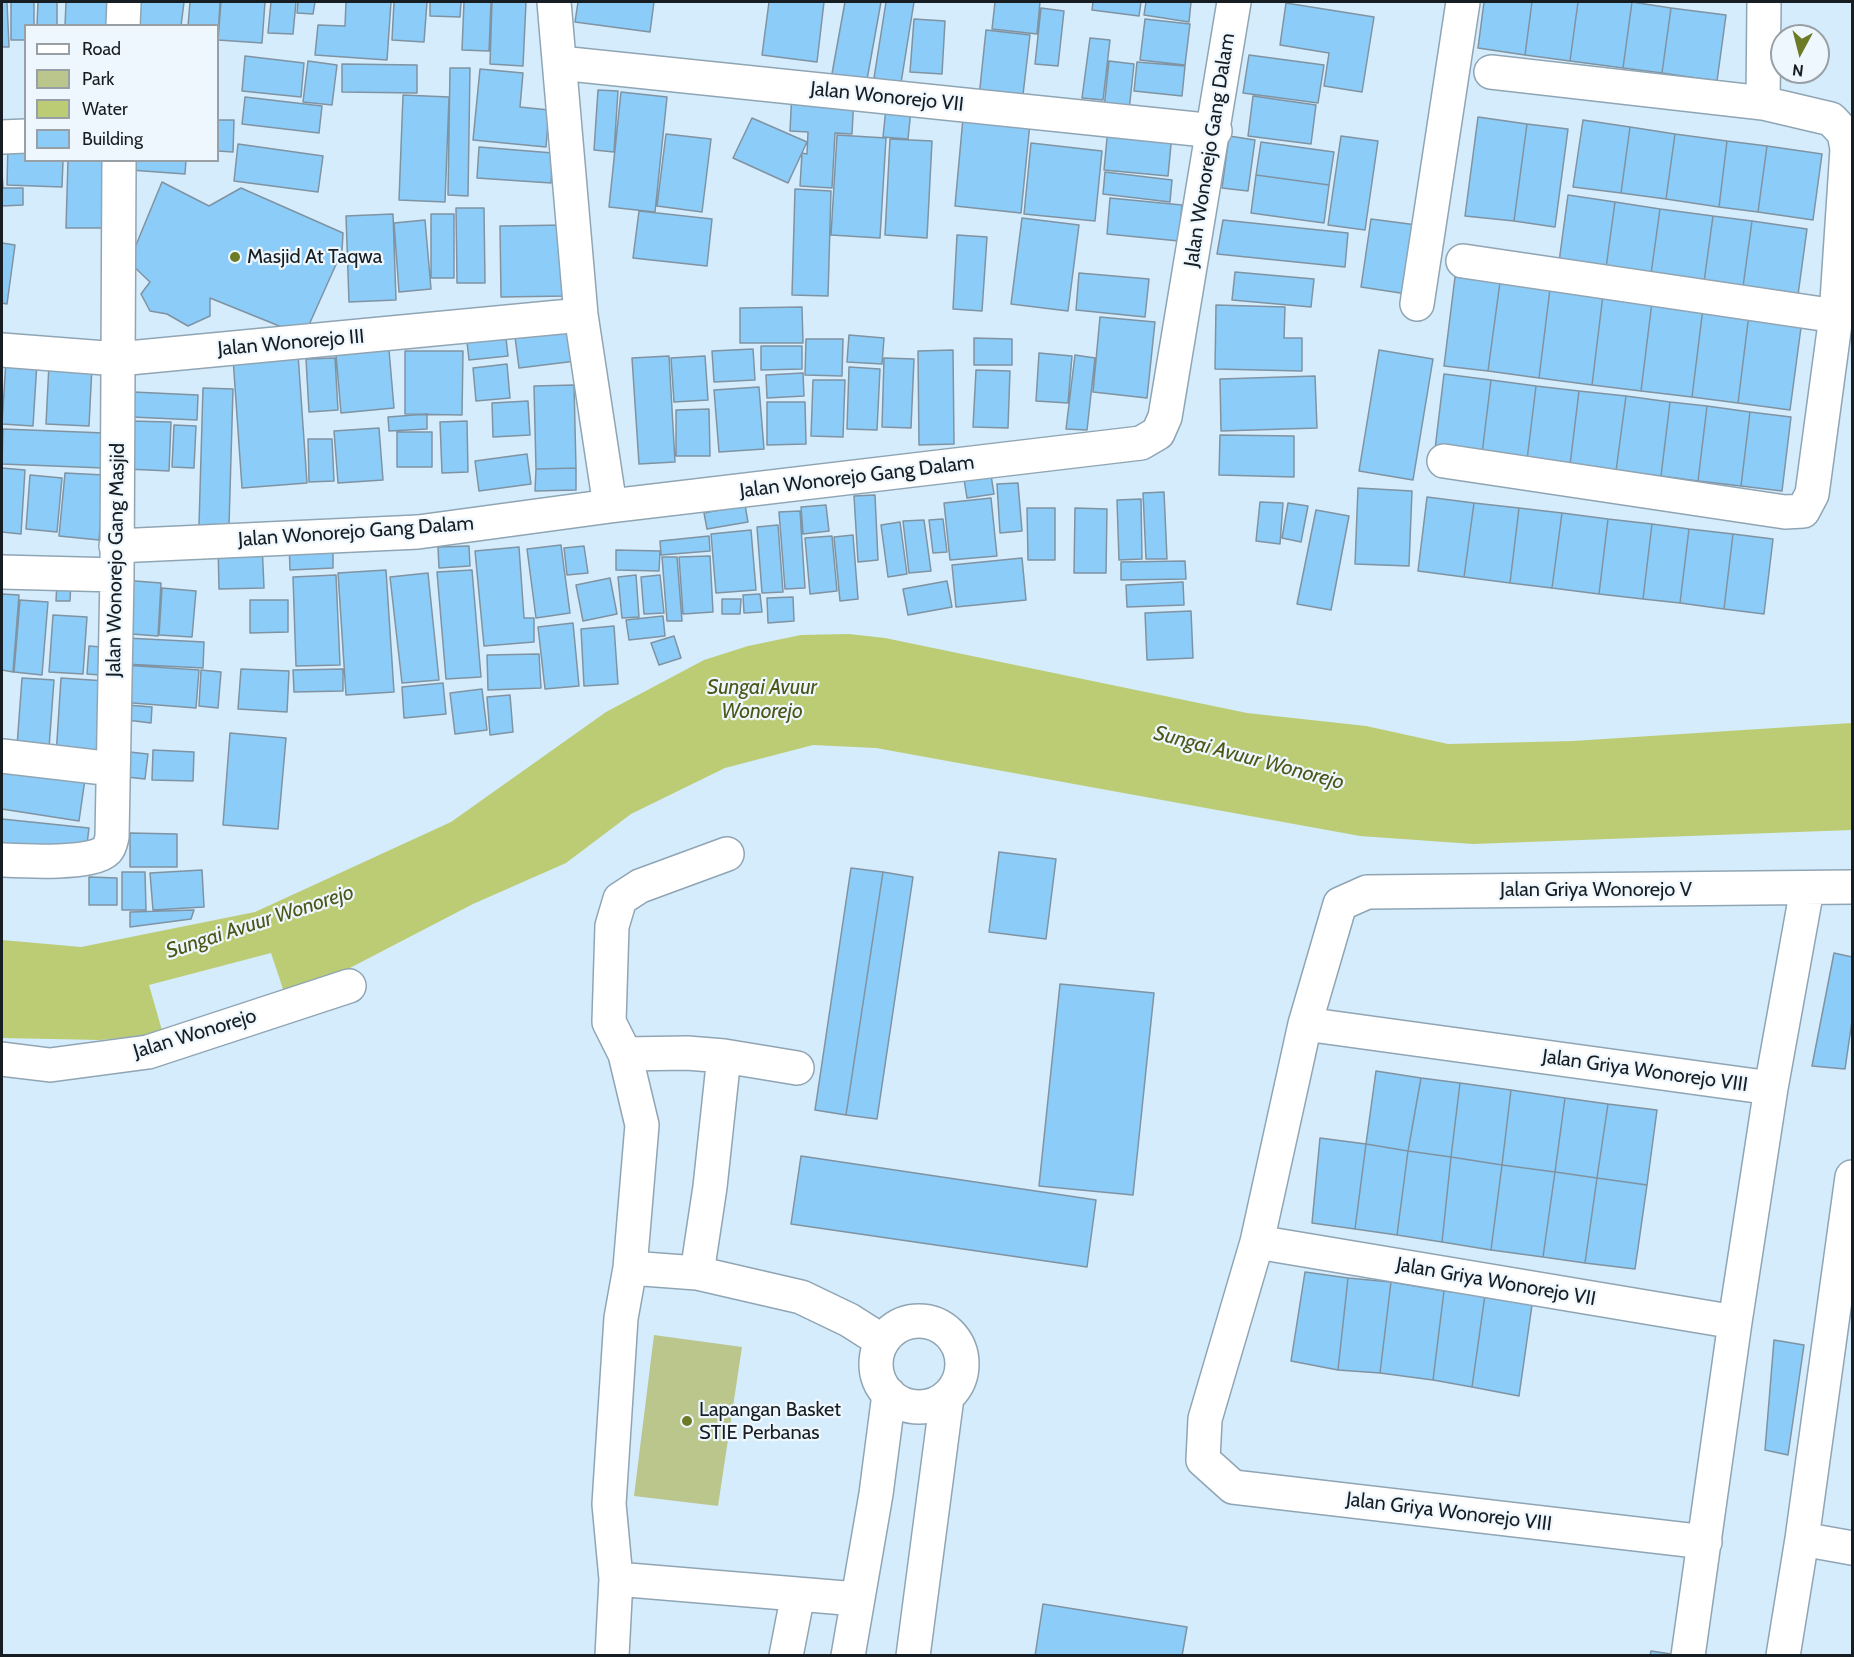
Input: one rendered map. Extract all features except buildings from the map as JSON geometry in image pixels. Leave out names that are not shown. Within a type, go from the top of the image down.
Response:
[{"type":"street","points":[[123,24],[124,2]]},
{"type":"street","points":[[555,2],[581,315],[610,506]]},
{"type":"street","name":"Jalan Wonorejo Gang Dalam","points":[[2,572],[418,532],[610,506],[1141,443],[1158,433],[1165,417],[1215,131],[1234,2]]},
{"type":"street","points":[[1418,304],[1463,2]]},
{"type":"street","points":[[1763,103],[1764,2]]},
{"type":"street","name":"Jalan Wonorejo VII","points":[[560,63],[1215,131]]},
{"type":"street","points":[[1444,460],[1785,512],[1803,511],[1812,494],[1836,316],[1847,149],[1844,133],[1831,119],[1763,103],[1491,72]]},
{"type":"street","points":[[2,137],[24,136]]},
{"type":"street","name":"Jalan Wonorejo Gang Masjid","points":[[2,860],[53,862],[101,855],[108,850],[112,837],[119,162]]},
{"type":"street","points":[[1463,261],[1836,316]]},
{"type":"street","name":"Jalan Wonorejo III","points":[[2,351],[118,359],[581,315]]},
{"type":"street","points":[[2,756],[113,769]]},
{"type":"street","points":[[612,1656],[616,1579],[609,1504],[621,1318],[630,1268],[642,1125],[625,1054],[609,1022],[612,926],[620,898],[640,886],[727,854]]},
{"type":"street","name":"Jalan Griya Wonorejo V","points":[[1305,1024],[1340,904],[1367,892],[1852,887]]},
{"type":"street","points":[[1688,1656],[1735,1322],[1772,1088],[1807,889]]},
{"type":"street","name":"Jalan Wonorejo","points":[[2,1059],[50,1065],[148,1052],[349,986]]},
{"type":"street","points":[[1257,1242],[1305,1024]]},
{"type":"street","name":"Jalan Griya Wonorejo VIII","points":[[1305,1024],[1772,1088]]},
{"type":"street","points":[[625,1054],[687,1053],[724,1056],[797,1068]]},
{"type":"street","points":[[697,1273],[710,1187],[724,1056]]},
{"type":"street","points":[[1783,1656],[1844,1288],[1852,1177]]},
{"type":"street","name":"Jalan Griya Wonorejo VIII","points":[[1257,1242],[1205,1419],[1203,1460],[1233,1486],[1705,1542]]},
{"type":"street","name":"Jalan Griya Wonorejo VII","points":[[1257,1242],[1735,1322]]},
{"type":"street","points":[[630,1268],[697,1273],[801,1297],[849,1320],[882,1341]]},
{"type":"street","points":[[913,1320],[932,1322],[948,1331],[959,1345],[963,1364],[959,1382],[947,1397],[933,1405],[917,1407],[902,1404],[889,1395],[878,1378],[875,1359],[882,1341],[895,1327],[913,1320]]},
{"type":"street","points":[[848,1656],[876,1494],[889,1395]]},
{"type":"street","points":[[913,1656],[947,1397]]},
{"type":"street","points":[[1802,1539],[1852,1548]]},
{"type":"street","points":[[616,1579],[857,1599]]},
{"type":"street","points":[[786,1656],[798,1594]]},
{"type":"green space","name":"Lapangan Basket STIE Perbanas","points":[[654,1335],[742,1347],[718,1506],[634,1496]]},
{"type":"water","name":"Sungai Avuur Wonorejo","points":[[849,634],[885,638],[1247,713],[1366,726],[1448,744],[1573,741],[1852,723],[1852,830],[1473,844],[1360,836],[876,748],[813,745],[725,768],[631,814],[566,863],[473,904],[346,970],[285,995],[271,953],[149,985],[163,1034],[100,1040],[2,1038],[2,940],[81,947],[255,912],[451,822],[606,712],[704,660],[748,646],[801,635]]},
{"type":"place","name":"Masjid At Taqwa","points":[[235,257]]},
{"type":"place","name":"Lapangan Basket STIE Perbanas","points":[[687,1421]]}]
